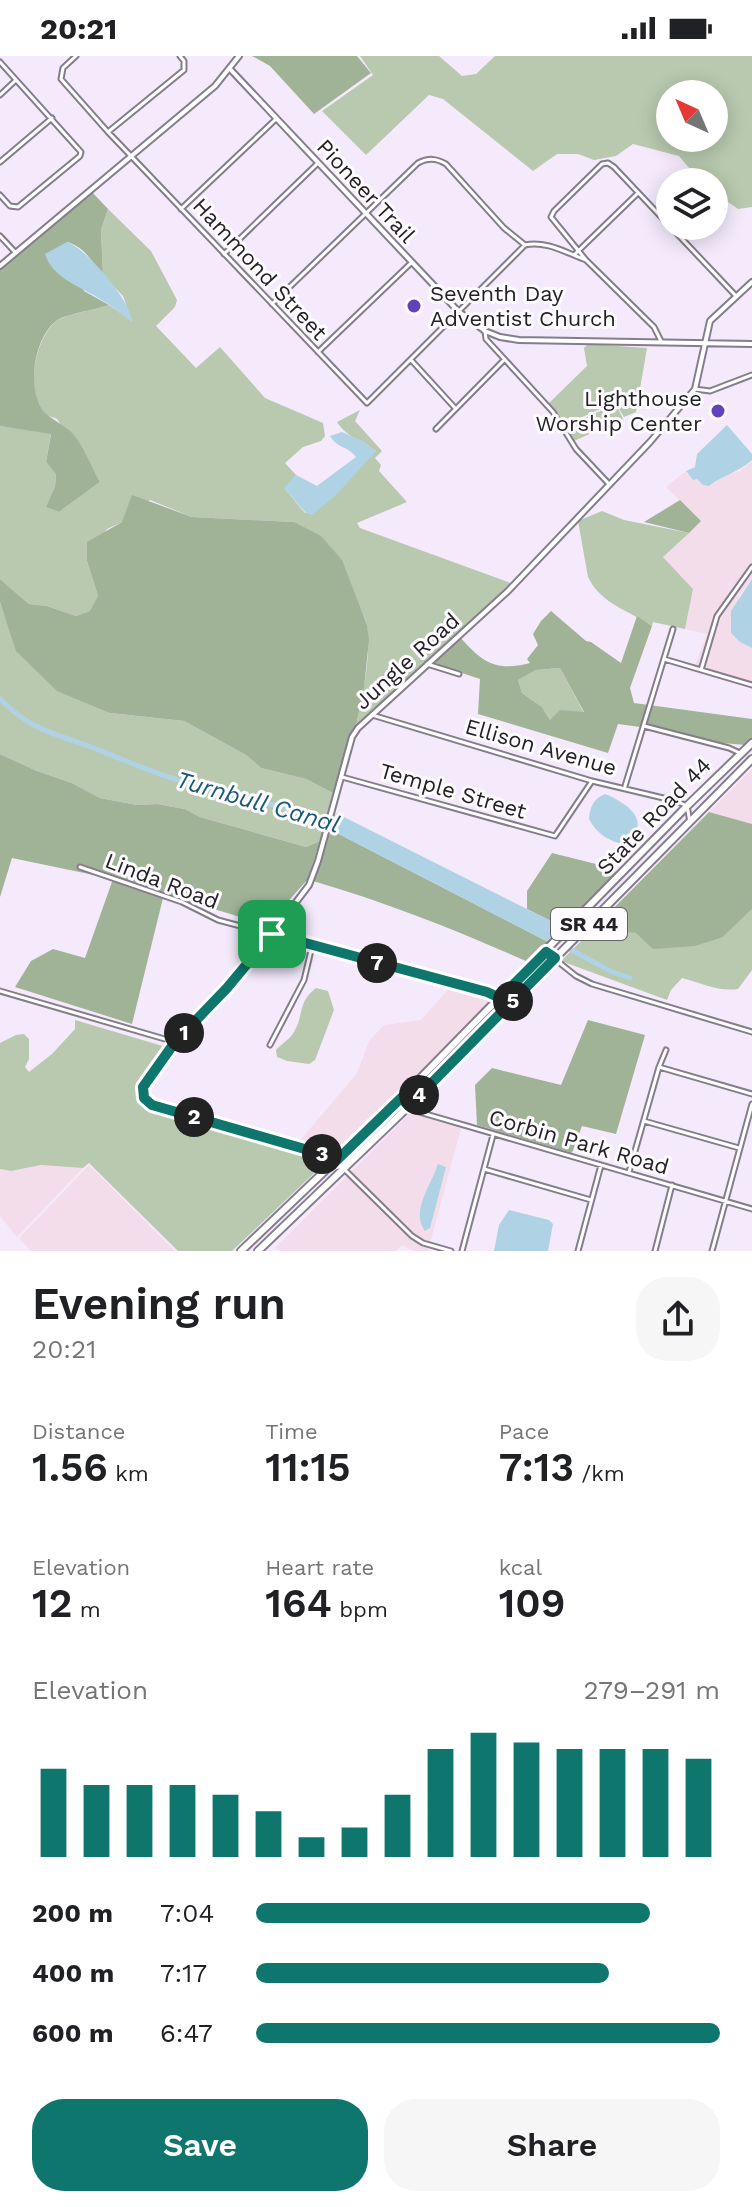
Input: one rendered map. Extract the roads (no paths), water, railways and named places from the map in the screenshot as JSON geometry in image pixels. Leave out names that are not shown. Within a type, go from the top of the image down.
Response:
[{"type":"main road","name":"State Road 44","points":[[241,1251],[401,1098],[752,743]]},
{"type":"main road","name":"State Road 44","points":[[258,1251],[409,1106],[752,759]]},
{"type":"main road","points":[[640,856],[649,863]]},
{"type":"street","name":"Hammond Street","points":[[76,56],[63,68],[61,79],[367,403],[410,360]]},
{"type":"street","points":[[108,132],[184,70],[184,61],[180,56]]},
{"type":"street","points":[[0,266],[215,86],[239,56]]},
{"type":"street","points":[[0,62],[80,149],[80,156],[18,207],[10,206],[0,195]]},
{"type":"street","name":"Pioneer Trail","points":[[230,69],[411,263],[458,311],[485,331],[519,340],[752,344]]},
{"type":"street","points":[[0,95],[16,80]]},
{"type":"street","points":[[0,162],[52,118]]},
{"type":"street","points":[[181,209],[276,119]]},
{"type":"street","points":[[272,304],[418,163],[431,159],[447,165],[504,228],[525,245]]},
{"type":"street","points":[[224,254],[318,163]]},
{"type":"street","points":[[661,341],[654,327],[586,260],[551,217],[602,164],[608,163],[736,296]]},
{"type":"street","points":[[573,255],[638,193]]},
{"type":"street","points":[[0,236],[15,252]]},
{"type":"street","points":[[455,408],[410,360],[525,245],[534,243],[586,260]]},
{"type":"street","points":[[317,352],[411,263]]},
{"type":"street","points":[[705,342],[710,321],[752,282]]},
{"type":"street","points":[[485,331],[486,339],[553,412],[576,449],[609,484]]},
{"type":"street","name":"Jungle Road","points":[[344,1169],[322,1154],[148,1103],[143,1087],[175,1042],[227,988],[309,885],[352,737],[370,714],[508,591],[650,442],[695,389],[703,364],[705,342]]},
{"type":"street","points":[[436,429],[504,360]]},
{"type":"street","points":[[695,389],[710,391],[752,375]]},
{"type":"street","points":[[701,670],[717,616],[752,567]]},
{"type":"street","points":[[625,787],[673,629]]},
{"type":"street","points":[[664,659],[752,685]]},
{"type":"street","points":[[427,664],[459,674]]},
{"type":"street","name":"Ellison Avenue","points":[[370,714],[592,781],[625,787],[687,806]]},
{"type":"street","points":[[644,726],[742,754]]},
{"type":"street","name":"Temple Street","points":[[341,776],[557,836],[592,781]]},
{"type":"street","points":[[687,806],[690,822]]},
{"type":"street","name":"Linda Road","points":[[80,867],[182,902],[218,920],[500,998]]},
{"type":"street","points":[[270,1045],[304,980],[312,946]]},
{"type":"street","points":[[546,952],[576,976],[592,984],[752,1032]]},
{"type":"street","points":[[0,991],[175,1042]]},
{"type":"street","points":[[500,998],[507,1007]]},
{"type":"street","points":[[629,1173],[666,1050]]},
{"type":"street","points":[[659,1067],[752,1094]]},
{"type":"street","name":"Corbin Park Road","points":[[401,1098],[419,1112],[752,1209]]},
{"type":"street","points":[[712,1251],[752,1104]]},
{"type":"street","points":[[644,1121],[739,1148]]},
{"type":"street","points":[[462,1251],[493,1134]]},
{"type":"street","points":[[578,1251],[601,1165]]},
{"type":"street","points":[[344,1169],[412,1236],[423,1243],[451,1251]]},
{"type":"street","points":[[484,1169],[591,1200]]},
{"type":"street","points":[[655,1251],[672,1185]]},
{"type":"water","points":[[67,242],[85,254],[107,277],[125,302],[132,322],[54,269],[45,254]]},
{"type":"water","points":[[727,425],[752,454],[752,460],[709,486],[693,480],[686,471],[695,467],[697,454]]},
{"type":"water","points":[[342,432],[376,451],[337,494],[312,515],[306,513],[284,488],[296,475],[317,486],[356,457],[330,436]]},
{"type":"water","points":[[752,579],[752,648],[731,633],[731,611]]},
{"type":"water","points":[[605,794],[629,808],[637,821],[634,836],[626,844],[604,836],[589,819],[593,804]]},
{"type":"water","points":[[336,813],[565,928],[550,943],[331,830]]},
{"type":"water","points":[[438,1164],[446,1167],[430,1228],[425,1231],[421,1223],[421,1207]]},
{"type":"water","points":[[509,1210],[549,1220],[553,1224],[548,1251],[494,1251],[499,1225]]},
{"type":"waterway","name":"Turnbull Canal","points":[[0,699],[22,718],[42,729],[156,773],[338,824]]},
{"type":"waterway","points":[[570,949],[612,972],[630,978]]},
{"type":"place","name":"Seventh Day Adventist Church","points":[[414,306]]},
{"type":"place","name":"Lighthouse Worship Center","points":[[718,411]]}]
